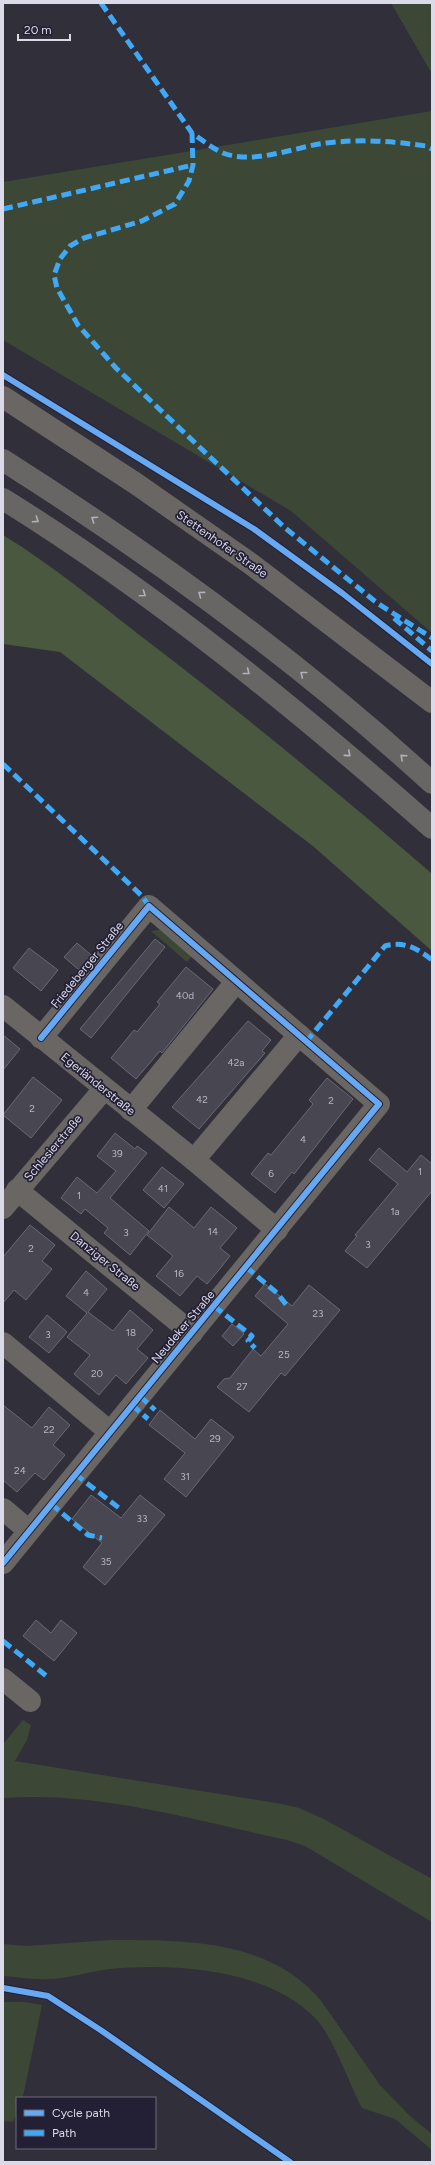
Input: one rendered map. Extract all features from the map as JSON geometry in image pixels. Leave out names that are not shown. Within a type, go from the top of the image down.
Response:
[{"type":"highway","points":[[3,460],[127,542],[244,626],[330,695],[432,783]]},
{"type":"highway","points":[[3,499],[106,567],[224,654],[323,733],[432,828]]},
{"type":"street","name":"Stettenhofer Straße","points":[[3,397],[135,482],[251,564],[432,702]]},
{"type":"street","name":"Friedeberger Straße","points":[[41,1038],[149,906],[236,982]]},
{"type":"street","points":[[131,1110],[236,982],[299,1035],[194,1160]]},
{"type":"street","name":"Egerländerstraße","points":[[3,1006],[104,1089],[194,1160],[277,1230]]},
{"type":"street","name":"Neudeker Straße","points":[[3,1563],[28,1530],[277,1230],[379,1104],[299,1035]]},
{"type":"street","name":"Schlesierstraße","points":[[3,1208],[104,1089]]},
{"type":"street","name":"Danziger Straße","points":[[17,1190],[192,1333]]},
{"type":"street","points":[[3,1342],[110,1432]]},
{"type":"street","points":[[3,1509],[28,1530]]},
{"type":"street","points":[[3,1678],[30,1701]]},
{"type":"green space","points":[[391,3],[432,3],[432,74]]},
{"type":"green space","points":[[432,111],[432,633],[291,511],[3,340],[3,182]]},
{"type":"green space","points":[[3,535],[74,584],[216,694],[324,782],[430,872],[432,874],[432,951],[314,847],[60,652],[3,644]]},
{"type":"green space","points":[[165,929],[194,954],[187,962],[151,931]]},
{"type":"green space","points":[[23,1720],[31,1725],[27,1740],[15,1761],[282,1804],[299,1808],[322,1818],[432,1879],[432,1922],[305,1846],[287,1840],[181,1816],[110,1803],[39,1797],[3,1798],[3,1744]]},
{"type":"green space","points":[[110,1940],[168,1941],[225,1947],[252,1955],[278,1966],[301,1981],[322,2002],[380,2085],[411,2117],[432,2134],[432,2150],[395,2119],[362,2108],[334,2048],[321,2025],[314,2017],[294,2001],[271,1988],[246,1979],[218,1973],[163,1967],[111,1969],[56,1979],[3,1976],[3,1944],[27,1946]]},
{"type":"green space","points":[[3,2002],[25,2002],[42,2005],[22,2097],[16,2097],[16,2114],[13,2122],[3,2121]]},
{"type":"building","points":[[155,939],[165,947],[91,1038],[80,1029]]},
{"type":"building","points":[[77,943],[91,955],[79,970],[64,957]]},
{"type":"building","points":[[29,948],[58,970],[41,991],[13,968]]},
{"type":"building","points":[[186,967],[213,989],[162,1053],[160,1051],[136,1079],[111,1058],[134,1030],[137,1032],[160,1004],[157,1002]]},
{"type":"building","points":[[248,1021],[271,1040],[262,1051],[265,1053],[199,1129],[172,1107]]},
{"type":"building","points":[[3,1035],[20,1049],[3,1070]]},
{"type":"building","points":[[33,1077],[62,1100],[31,1138],[3,1115]]},
{"type":"building","points":[[327,1078],[353,1099],[294,1174],[292,1172],[275,1193],[251,1174],[268,1153],[271,1155],[313,1104],[309,1100]]},
{"type":"building","points":[[115,1133],[135,1149],[137,1146],[147,1153],[110,1198],[149,1231],[130,1255],[104,1233],[108,1228],[85,1209],[81,1214],[61,1198],[77,1177],[97,1193],[116,1171],[97,1156]]},
{"type":"building","points":[[379,1148],[407,1172],[421,1155],[432,1164],[432,1191],[367,1268],[345,1251],[357,1236],[355,1235],[398,1184],[369,1160]]},
{"type":"building","points":[[162,1167],[184,1184],[164,1208],[143,1190]]},
{"type":"building","points":[[169,1207],[194,1228],[211,1207],[237,1228],[220,1248],[230,1256],[218,1271],[207,1284],[197,1276],[180,1296],[156,1276],[173,1256],[147,1235]]},
{"type":"building","points":[[30,1225],[55,1245],[42,1261],[52,1269],[26,1300],[14,1290],[3,1303],[3,1257]]},
{"type":"building","points":[[86,1271],[107,1289],[88,1312],[113,1331],[130,1310],[153,1330],[137,1349],[148,1358],[126,1384],[116,1375],[99,1395],[74,1374],[90,1355],[67,1337],[87,1313],[66,1296]]},
{"type":"building","points":[[265,1284],[292,1306],[309,1285],[340,1310],[285,1376],[281,1373],[249,1412],[217,1387],[224,1379],[230,1378],[253,1349],[261,1356],[288,1324],[255,1296]]},
{"type":"building","points":[[47,1315],[67,1332],[49,1353],[29,1337]]},
{"type":"building","points":[[232,1324],[244,1334],[233,1346],[222,1336]]},
{"type":"building","points":[[3,1405],[32,1428],[49,1407],[70,1425],[53,1445],[65,1455],[44,1480],[35,1473],[17,1492],[3,1480]]},
{"type":"building","points":[[160,1410],[195,1439],[211,1419],[234,1437],[186,1497],[164,1479],[185,1453],[149,1425]]},
{"type":"building","points":[[91,1495],[121,1518],[140,1495],[165,1515],[105,1585],[83,1567],[102,1543],[72,1519]]},
{"type":"building","points":[[36,1620],[51,1633],[61,1620],[77,1633],[54,1661],[23,1636]]},
{"type":"marked path","points":[[101,3],[192,133],[223,153],[235,156],[261,156],[314,145],[351,141],[401,143],[426,146],[432,149]]},
{"type":"marked path","points":[[192,133],[193,165],[189,181],[175,204],[142,221],[84,238],[70,246],[60,259],[54,275],[57,288],[78,325],[116,368],[284,527],[377,603],[432,638]]},
{"type":"marked path","points":[[3,209],[193,165]]},
{"type":"marked path","points":[[394,618],[432,651]]},
{"type":"marked path","points":[[3,764],[142,896],[149,906]]},
{"type":"marked path","points":[[306,1042],[385,946],[398,944],[404,945],[416,949],[432,960]]},
{"type":"marked path","points":[[246,1267],[277,1293],[289,1308]]},
{"type":"marked path","points":[[214,1306],[252,1336],[248,1341],[255,1348]]},
{"type":"marked path","points":[[140,1396],[155,1410]]},
{"type":"marked path","points":[[132,1405],[148,1419]]},
{"type":"marked path","points":[[75,1474],[119,1508]]},
{"type":"marked path","points":[[51,1504],[88,1535],[102,1538]]},
{"type":"marked path","points":[[3,1641],[49,1678]]},
{"type":"cycle path","points":[[3,375],[254,529],[342,593],[432,664]]},
{"type":"cycle path","points":[[3,1563],[379,1104],[149,906],[41,1038]]},
{"type":"cycle path","points":[[3,1988],[48,1996],[102,2031],[290,2162]]}]
